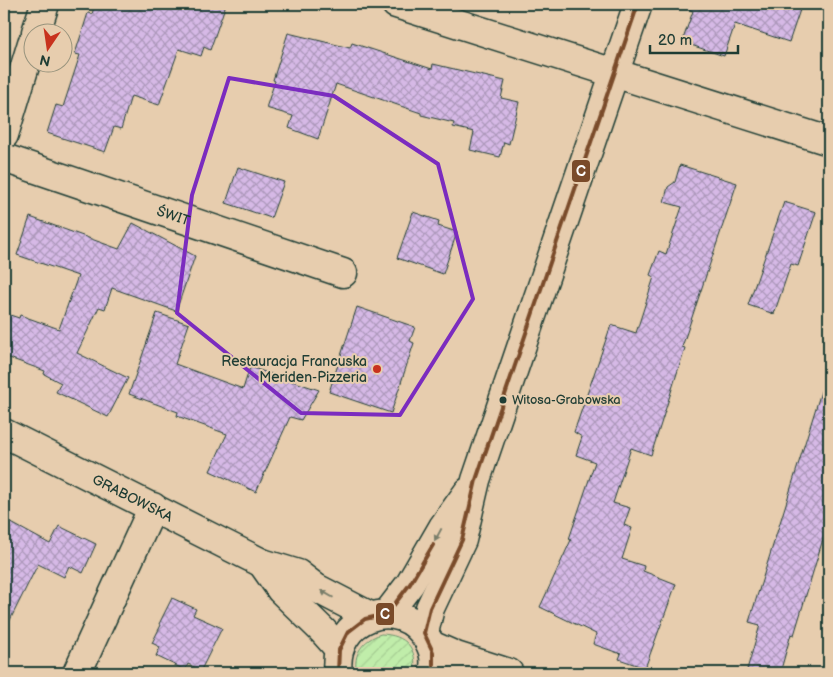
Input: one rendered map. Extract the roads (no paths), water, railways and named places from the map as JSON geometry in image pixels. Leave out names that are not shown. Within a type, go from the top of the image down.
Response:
[{"type":"street","points":[[39,22],[45,4]]},
{"type":"street","points":[[396,4],[829,141]]},
{"type":"street","points":[[433,673],[434,658],[428,639],[430,608],[462,540],[476,480],[638,4]]},
{"type":"street","points":[[4,135],[23,72]]},
{"type":"street","name":"ŚWIT","points":[[4,158],[343,273]]},
{"type":"street","name":"GRABOWSKA","points":[[4,433],[262,563],[298,574],[316,588],[379,615],[401,617],[414,623],[428,639]]},
{"type":"street","points":[[339,661],[350,629],[359,622],[379,615],[410,584],[443,527],[476,480]]},
{"type":"street","points":[[77,673],[154,507]]},
{"type":"street","name":"GRABOWSKA","points":[[262,563],[281,590],[323,631],[339,661]]},
{"type":"street","points":[[428,639],[456,656],[509,673]]},
{"type":"place","name":"Restauracja Francuska Meriden-Pizzeria","points":[[377,369]]},
{"type":"place","name":"Witosa-Grabowska","points":[[503,400]]}]
